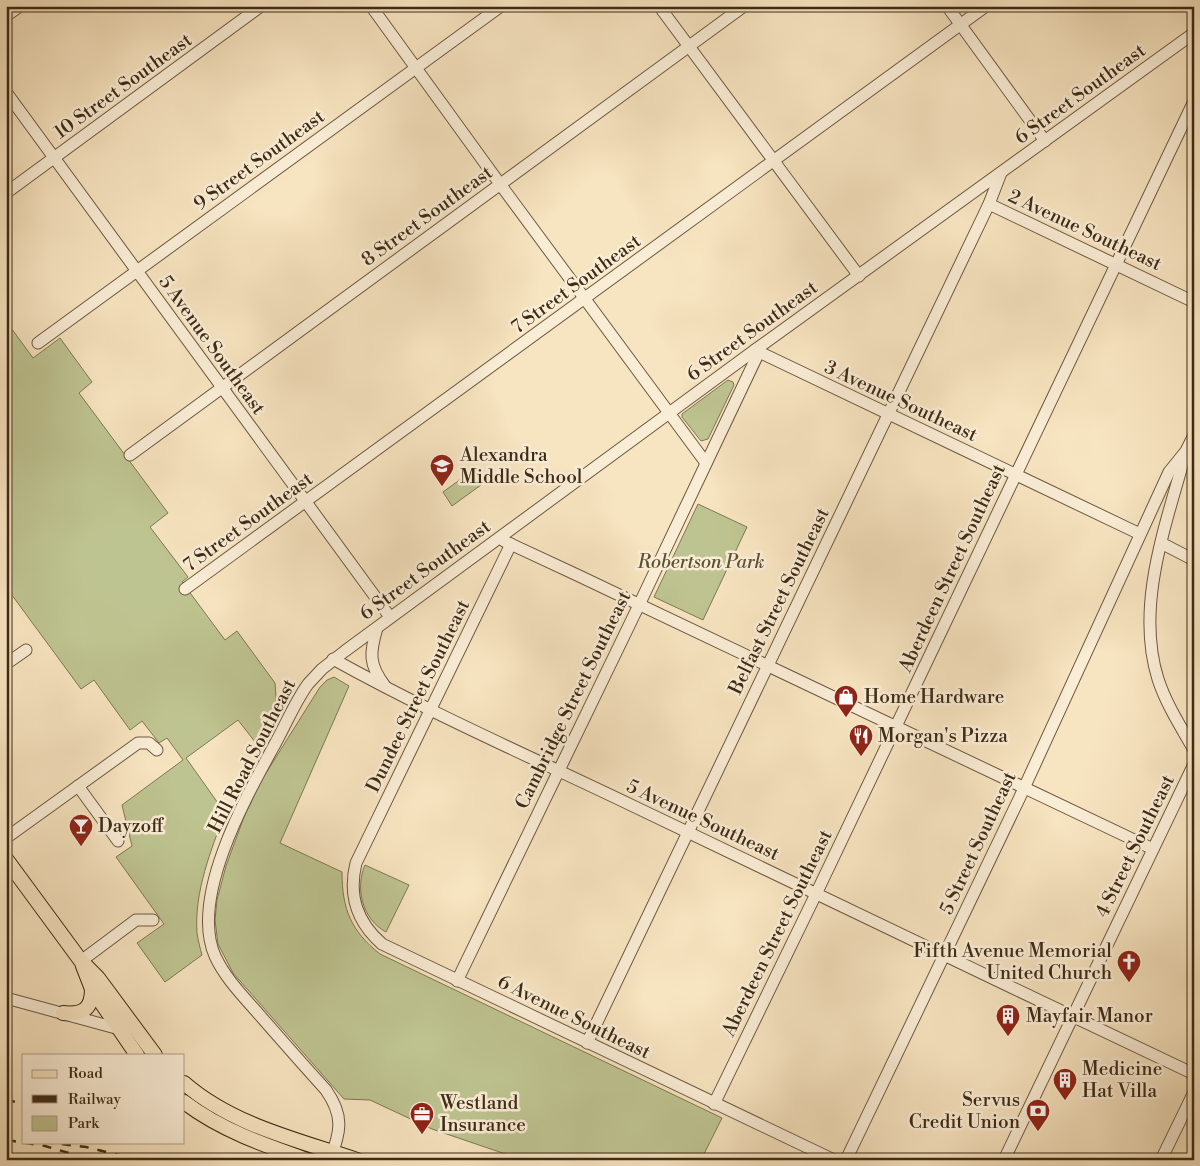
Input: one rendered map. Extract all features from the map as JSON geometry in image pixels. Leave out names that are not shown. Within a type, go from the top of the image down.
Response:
[{"type":"main road","points":[[6,859],[81,961],[98,978],[155,1054]]},
{"type":"main road","points":[[81,961],[92,989],[136,1054]]},
{"type":"main road","points":[[63,1013],[76,1014],[84,1010],[90,1002],[92,989]]},
{"type":"main road","points":[[185,1084],[227,1112],[332,1156],[357,1160]]},
{"type":"main road","points":[[185,1103],[200,1114],[228,1129],[307,1160]]},
{"type":"street","points":[[6,16],[20,6]]},
{"type":"street","name":"10 Street Southeast","points":[[6,193],[261,6]]},
{"type":"street","points":[[371,6],[706,463]]},
{"type":"street","name":"9 Street Southeast","points":[[38,343],[501,6]]},
{"type":"street","points":[[659,6],[859,276]]},
{"type":"street","name":"8 Street Southeast","points":[[130,454],[744,6]]},
{"type":"street","points":[[947,6],[1045,141]]},
{"type":"street","name":"7 Street Southeast","points":[[185,589],[986,6]]},
{"type":"street","name":"6 Street Southeast","points":[[333,659],[1194,33]]},
{"type":"street","name":"5 Avenue Southeast","points":[[6,92],[390,618]]},
{"type":"street","name":"Aberdeen Street Southeast","points":[[714,1104],[1194,101]]},
{"type":"street","name":"Belfast Street Southeast","points":[[587,1043],[988,204],[1001,173]]},
{"type":"street","name":"2 Avenue Southeast","points":[[988,204],[1194,302]]},
{"type":"street","name":"3 Avenue Southeast","points":[[757,351],[1140,534]]},
{"type":"street","name":"Cambridge Street Southeast","points":[[457,981],[640,605],[757,351]]},
{"type":"street","name":"5 Street Southeast","points":[[846,1160],[1024,788],[1169,472],[1186,451],[1194,435]]},
{"type":"street","points":[[1186,451],[1161,544],[1152,593],[1150,623],[1152,658],[1162,692],[1194,750]]},
{"type":"street","points":[[498,538],[1153,849]]},
{"type":"street","name":"Dundee Street Southeast","points":[[356,863],[511,544]]},
{"type":"street","points":[[1161,544],[1194,560]]},
{"type":"street","points":[[377,628],[372,646],[373,669],[387,689]]},
{"type":"street","points":[[6,664],[26,650]]},
{"type":"street","name":"5 Avenue Southeast","points":[[333,659],[387,689],[558,772],[1194,1074]]},
{"type":"street","name":"Hill Road Southeast","points":[[332,1156],[340,1127],[340,1118],[333,1100],[230,981],[215,955],[208,928],[215,879],[226,842],[237,816],[305,689],[314,676],[333,659]]},
{"type":"street","points":[[6,838],[138,743],[149,743],[157,750]]},
{"type":"street","name":"4 Street Southeast","points":[[1004,1160],[1194,764]]},
{"type":"street","points":[[78,786],[118,841]]},
{"type":"street","name":"6 Avenue Southeast","points":[[356,863],[352,879],[354,899],[361,920],[370,934],[382,944],[834,1160]]},
{"type":"street","points":[[81,961],[136,920],[153,920]]},
{"type":"street","points":[[6,998],[118,1029],[139,1032]]},
{"type":"street","points":[[1161,1160],[1194,1092]]},
{"type":"green space","points":[[6,321],[33,358],[60,338],[92,382],[79,393],[168,513],[150,527],[188,577],[182,582],[225,640],[237,631],[275,683],[277,711],[259,747],[238,720],[186,758],[225,813],[214,842],[198,902],[197,933],[202,955],[165,982],[137,943],[164,924],[116,857],[132,846],[122,805],[183,760],[167,738],[159,743],[142,721],[130,730],[94,680],[81,689],[6,587]]},
{"type":"green space","points":[[728,380],[733,382],[734,385],[708,439],[701,441],[682,417],[682,414]]},
{"type":"green space","points":[[472,471],[481,485],[452,506],[443,492]]},
{"type":"green space","name":"Robertson Park","points":[[698,504],[747,527],[703,620],[654,597]]},
{"type":"green space","points":[[334,677],[349,686],[280,843],[342,872],[344,897],[350,918],[362,937],[380,954],[722,1118],[701,1160],[523,1160],[432,1129],[370,1100],[344,1099],[233,973],[218,944],[215,920],[217,900],[226,866],[244,817],[261,781],[320,687],[327,680]]},
{"type":"green space","points":[[365,865],[409,885],[386,932],[371,919],[363,902],[361,883]]},
{"type":"railway","points":[[6,1076],[11,1077]]},
{"type":"railway","points":[[6,1100],[22,1103]]},
{"type":"railway","points":[[7,1140],[22,1142]]},
{"type":"railway","points":[[32,1144],[93,1160]]},
{"type":"railway","points":[[61,1144],[86,1147],[139,1160]]},
{"type":"place","name":"Alexandra Middle School","points":[[442,487]]},
{"type":"place","name":"Home Hardware","points":[[846,718]]},
{"type":"place","name":"Morgan's Pizza","points":[[861,757]]},
{"type":"place","name":"Dayzoff","points":[[81,847]]},
{"type":"place","name":"Fifth Avenue Memorial United Church","points":[[1129,983]]},
{"type":"place","name":"Mayfair Manor","points":[[1008,1037]]},
{"type":"place","name":"Medicine Hat Villa","points":[[1065,1101]]},
{"type":"place","name":"Servus Credit Union","points":[[1038,1132]]},
{"type":"place","name":"Westland Insurance","points":[[422,1135]]}]
